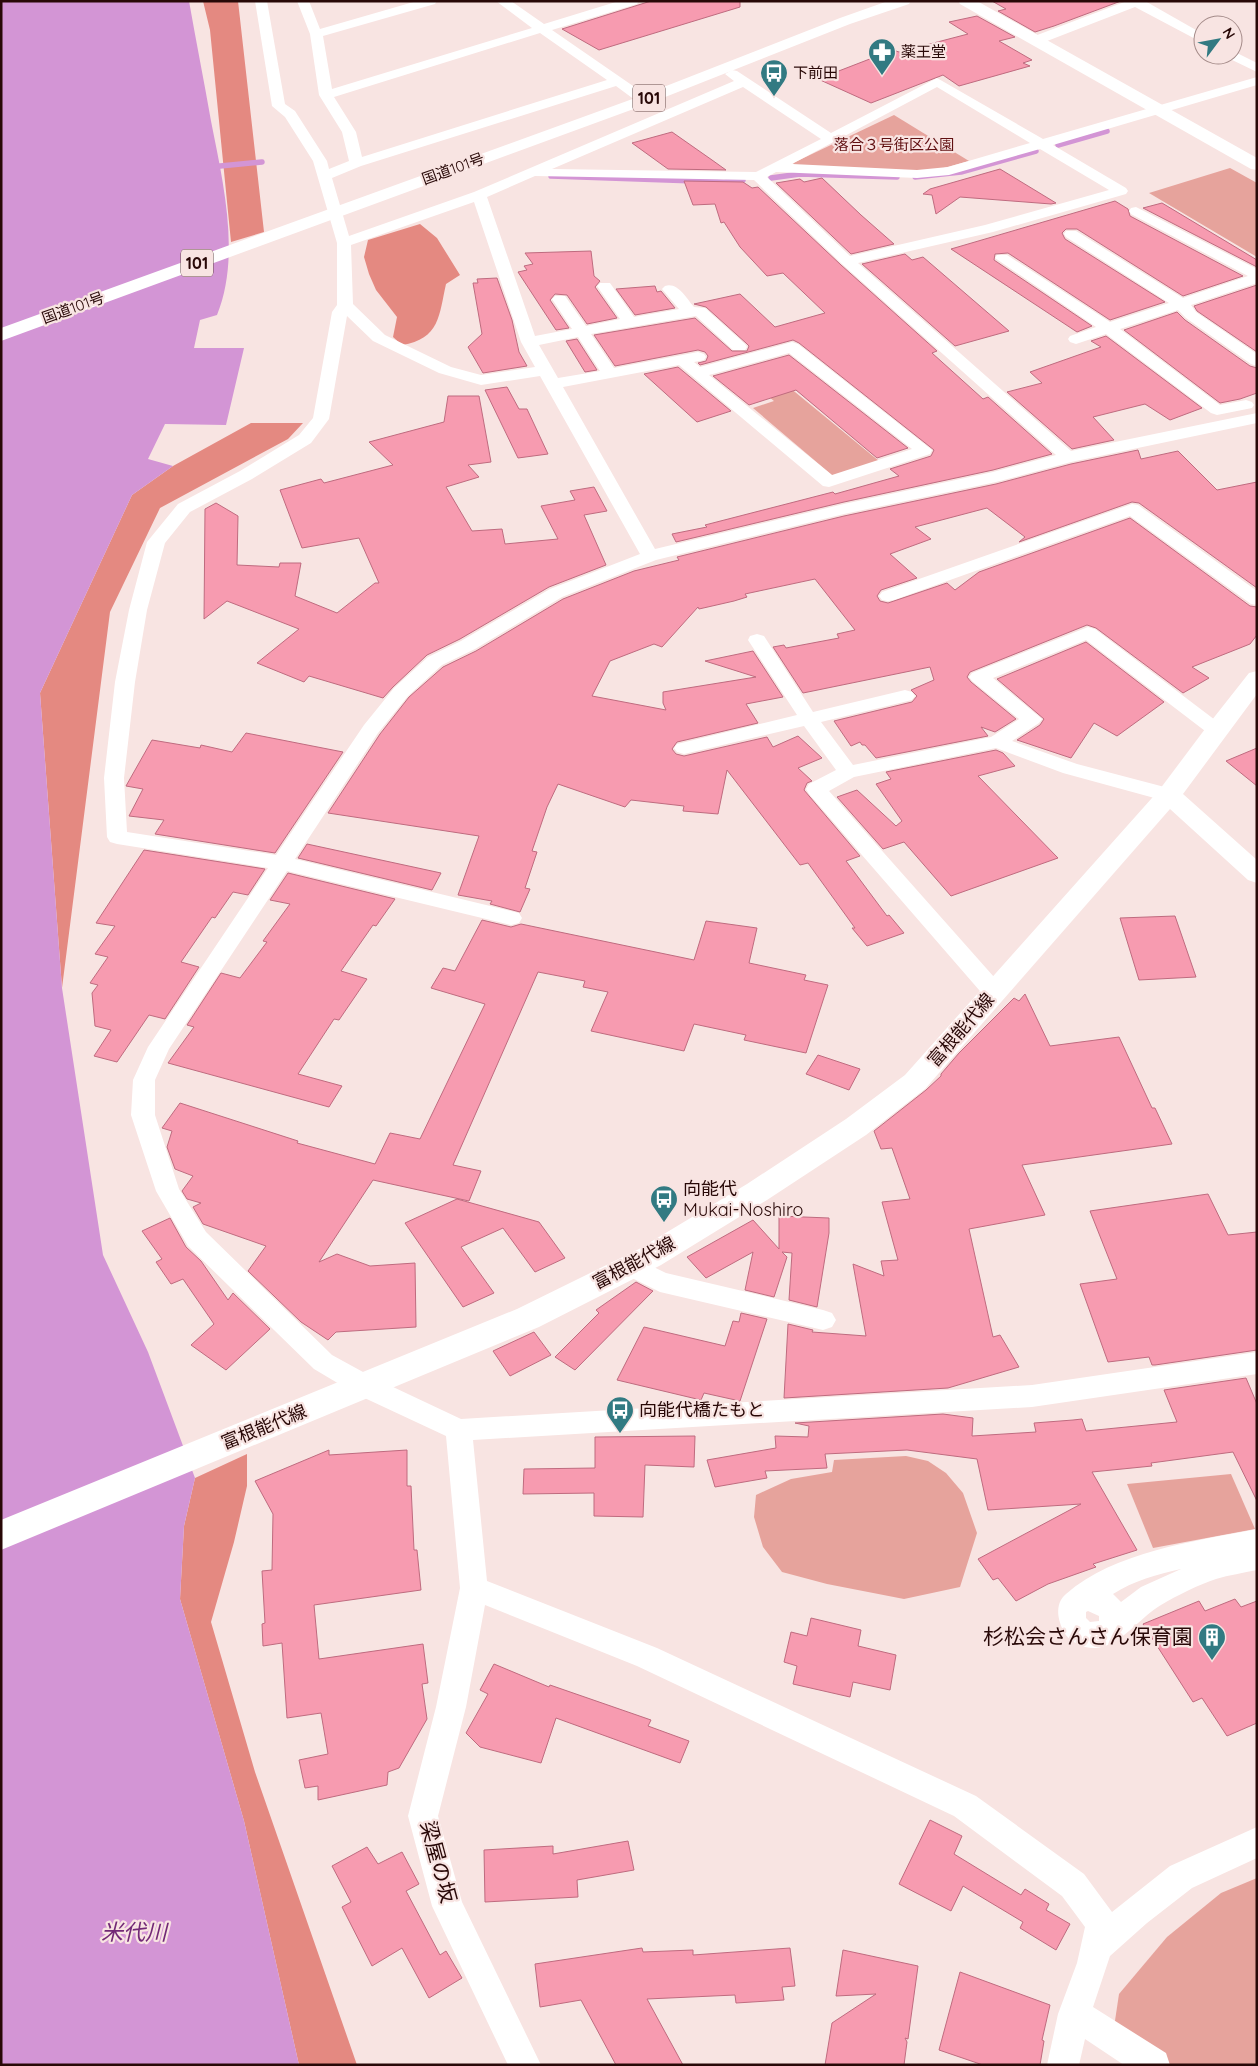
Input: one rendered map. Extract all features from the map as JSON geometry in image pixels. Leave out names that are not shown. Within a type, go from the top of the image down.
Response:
[{"type":"main road","name":"国道101号","points":[[1,335],[644,100],[845,21],[904,1]]},
{"type":"main road","points":[[965,1],[1257,165]]},
{"type":"main road","name":"富根能代線","points":[[1,1535],[528,1318],[650,1257],[757,1192],[878,1110],[915,1082],[1169,794],[1257,678]]},
{"type":"main road","points":[[1169,794],[1257,874]]},
{"type":"street","points":[[261,1],[279,106],[290,114],[320,161],[344,242],[345,306],[340,312],[321,419],[316,426],[305,439],[246,475],[184,508],[156,542],[138,610],[124,692],[114,778],[118,837],[281,863],[511,918]]},
{"type":"street","points":[[303,1],[316,34],[326,96],[349,132],[356,163]]},
{"type":"street","points":[[316,34],[431,1]]},
{"type":"street","points":[[502,1],[644,100]]},
{"type":"street","points":[[326,96],[633,1]]},
{"type":"street","points":[[1037,40],[1137,2],[1193,33]]},
{"type":"street","points":[[1243,60],[1257,68]]},
{"type":"street","points":[[724,69],[831,139]]},
{"type":"street","points":[[324,176],[356,163],[619,81]]},
{"type":"street","points":[[773,168],[917,174],[949,171],[1257,81]]},
{"type":"street","points":[[344,242],[479,195],[744,82]]},
{"type":"street","points":[[530,173],[758,176],[937,82],[1121,191],[988,229],[847,261]]},
{"type":"street","points":[[758,176],[847,261],[1068,457]]},
{"type":"street","points":[[479,195],[529,342],[650,556]]},
{"type":"street","points":[[1136,211],[1257,276]]},
{"type":"street","points":[[1071,234],[1180,304],[1191,315],[1257,361]]},
{"type":"street","points":[[1002,258],[1108,328],[1217,410],[1257,402]]},
{"type":"street","points":[[1076,339],[1257,276]]},
{"type":"street","points":[[605,286],[630,322]]},
{"type":"street","points":[[670,289],[690,312]]},
{"type":"street","points":[[560,299],[610,374]]},
{"type":"street","points":[[345,306],[379,338],[445,370],[481,380],[610,374],[683,361],[790,335]]},
{"type":"street","points":[[529,342],[630,322],[700,311],[739,348]]},
{"type":"street","points":[[683,361],[829,482],[924,450],[792,346],[697,372]]},
{"type":"street","points":[[1257,418],[1068,457],[996,477],[844,509],[650,556],[556,593],[468,645],[434,661],[401,692],[371,728],[159,1047],[144,1080],[143,1115],[168,1191],[197,1239],[323,1362],[365,1386],[459,1430],[1032,1396],[1257,1364]]},
{"type":"street","points":[[888,596],[1132,509],[1257,600]]},
{"type":"street","points":[[994,992],[816,789],[848,772],[997,742],[1032,719],[979,677],[1088,633],[1216,730]]},
{"type":"street","points":[[757,640],[808,718],[848,772]]},
{"type":"street","points":[[684,748],[905,696]]},
{"type":"street","points":[[997,742],[1070,769],[1169,794]]},
{"type":"street","points":[[631,1266],[660,1282],[823,1320]]},
{"type":"street","name":"梁屋の坂","points":[[459,1430],[474,1588],[451,1707],[423,1816],[448,1906],[525,2065]]},
{"type":"street","points":[[1257,1541],[1164,1560],[1114,1578],[1081,1599],[1094,1598],[1107,1604],[1114,1616],[1112,1628],[1125,1615],[1151,1596],[1211,1568],[1257,1558]]},
{"type":"street","points":[[474,1588],[647,1657],[965,1806],[1073,1885],[1101,1923],[1093,1964],[1074,2014],[1063,2065]]},
{"type":"street","points":[[1097,1947],[1136,1912],[1181,1877],[1257,1842]]},
{"type":"street","points":[[1074,2014],[1154,2065]]},
{"type":"green space","name":"落合３号街区公園","points":[[894,115],[969,161],[940,169],[905,172],[796,167],[793,163]]},
{"type":"green space","points":[[1230,168],[1257,183],[1257,257],[1149,193]]},
{"type":"green space","points":[[767,369],[879,461],[833,476],[753,408],[774,401],[743,376]]},
{"type":"green space","points":[[906,1456],[928,1461],[946,1473],[963,1493],[977,1533],[960,1587],[904,1599],[827,1584],[782,1572],[763,1547],[754,1517],[756,1495],[791,1479],[832,1472],[834,1460]]},
{"type":"green space","points":[[1231,1474],[1255,1529],[1153,1548],[1127,1484]]},
{"type":"green space","points":[[1257,1878],[1257,2065],[1161,2065],[1113,2034],[1119,1994],[1167,1937],[1221,1893]]},
{"type":"shaded area","points":[[203,1],[238,1],[264,232],[231,242],[210,30]]},
{"type":"shaded area","points":[[420,224],[437,238],[460,275],[446,284],[439,315],[431,331],[415,342],[402,345],[393,337],[397,317],[376,290],[364,257],[368,240]]},
{"type":"shaded area","points":[[251,423],[303,423],[288,439],[160,508],[110,612],[62,988],[40,693],[132,495],[173,466]]},
{"type":"shaded area","points":[[247,1454],[247,1486],[234,1542],[211,1622],[255,1772],[357,2065],[299,2065],[244,1821],[180,1599],[184,1526],[195,1478]]},
{"type":"water","name":"米代川","points":[[1,1],[189,1],[228,219],[228,268],[224,292],[217,315],[200,320],[194,348],[244,348],[226,425],[165,424],[148,459],[173,466],[132,495],[40,693],[62,988],[103,1255],[148,1352],[195,1478],[184,1526],[180,1599],[244,1821],[299,2065],[1,2065]]},
{"type":"building","points":[[651,1],[740,1],[740,7],[599,50],[562,29]]},
{"type":"building","points":[[992,1],[1121,1],[1035,32],[998,11],[1006,9]]},
{"type":"building","points":[[977,16],[1015,37],[999,41],[1032,60],[1023,63],[1030,66],[959,86],[943,75],[871,103],[818,79],[893,50],[899,52],[968,34],[949,22]]},
{"type":"building","points":[[672,132],[726,170],[668,169],[632,143]]},
{"type":"building","points":[[1000,169],[1056,203],[960,197],[936,214],[932,195],[923,194],[930,189]]},
{"type":"building","points":[[822,178],[894,244],[851,254],[776,183],[800,179],[804,182]]},
{"type":"building","points":[[684,181],[743,182],[752,188],[758,187],[937,351],[932,353],[983,399],[988,397],[1052,454],[993,470],[844,502],[676,542],[672,534],[707,527],[705,525],[833,492],[835,494],[899,476],[890,469],[931,456],[934,450],[793,340],[700,365],[698,363],[706,361],[708,356],[705,352],[698,350],[615,366],[594,335],[695,318],[732,351],[747,351],[749,346],[706,307],[694,304],[740,294],[775,327],[825,313],[783,273],[767,276],[740,247],[724,222],[721,223],[715,204],[693,205]]},
{"type":"building","points":[[1115,201],[1128,209],[1130,216],[1243,276],[1183,296],[1077,229],[1066,229],[1062,233],[1065,239],[1165,302],[1110,320],[1008,253],[995,254],[994,260],[1092,326],[1077,332],[951,249]]},
{"type":"building","points":[[1162,203],[1257,260],[1257,267],[1143,208]]},
{"type":"building","points":[[591,251],[594,276],[600,281],[595,287],[617,318],[587,324],[567,295],[555,294],[550,300],[569,328],[556,330],[518,272],[527,270],[524,266],[533,264],[525,253]]},
{"type":"building","points":[[905,254],[912,260],[923,257],[1009,331],[955,346],[862,264]]},
{"type":"building","points":[[497,278],[512,320],[519,352],[527,366],[483,373],[468,347],[482,334],[473,283],[478,283],[477,279]]},
{"type":"building","points":[[1257,285],[1257,352],[1197,311],[1194,306]]},
{"type":"building","points":[[655,286],[657,292],[661,291],[675,308],[635,315],[616,289]]},
{"type":"building","points":[[1177,312],[1185,320],[1250,366],[1257,368],[1257,393],[1220,403],[1124,330]]},
{"type":"building","points":[[1106,336],[1202,408],[1170,420],[1145,404],[1093,417],[1114,440],[1072,449],[1007,392],[1042,383],[1030,372],[1101,347],[1091,341]]},
{"type":"building","points":[[577,339],[597,370],[585,372],[566,341]]},
{"type":"building","points":[[789,355],[908,448],[877,458],[796,390],[749,405],[713,376]]},
{"type":"building","points":[[678,367],[731,411],[697,422],[644,374]]},
{"type":"building","points":[[507,387],[519,409],[527,409],[548,454],[518,458],[485,390]]},
{"type":"building","points":[[448,396],[479,396],[491,462],[468,465],[479,477],[446,487],[472,531],[502,529],[505,544],[558,539],[541,506],[575,500],[570,491],[594,487],[607,511],[584,515],[606,565],[549,587],[460,639],[427,655],[383,698],[309,676],[304,682],[257,663],[299,629],[227,601],[204,619],[205,509],[216,503],[238,516],[237,565],[279,567],[280,563],[301,563],[295,596],[337,613],[375,583],[379,583],[359,538],[302,548],[280,490],[321,479],[324,483],[393,465],[369,442],[444,422]]},
{"type":"building","points":[[1138,450],[1141,459],[1178,451],[1217,490],[1257,482],[1257,588],[1139,503],[1132,502],[1019,542],[1025,537],[987,508],[915,527],[931,539],[890,554],[917,578],[881,590],[877,596],[880,601],[888,603],[947,583],[955,590],[979,572],[1130,518],[1250,606],[1257,607],[1257,635],[1250,644],[1192,667],[1209,678],[1183,693],[1096,628],[1087,625],[970,672],[967,677],[971,682],[1016,719],[995,732],[981,727],[988,736],[876,758],[860,742],[851,746],[834,721],[912,702],[917,696],[911,690],[934,680],[930,667],[803,693],[773,647],[784,645],[786,648],[839,638],[837,634],[855,630],[815,579],[745,594],[747,597],[734,601],[699,609],[698,607],[662,647],[654,644],[610,661],[592,696],[666,710],[663,703],[663,692],[756,677],[705,661],[753,651],[783,697],[746,704],[758,723],[677,742],[672,749],[676,754],[684,756],[767,737],[773,747],[798,736],[822,758],[798,768],[812,781],[807,783],[804,790],[860,856],[846,861],[887,916],[889,915],[904,933],[867,946],[852,928],[855,928],[808,863],[800,865],[727,770],[718,814],[683,811],[684,806],[631,800],[625,807],[558,784],[547,807],[532,851],[537,852],[525,888],[530,889],[520,912],[490,904],[492,901],[458,895],[479,836],[328,813],[380,734],[409,697],[443,667],[476,651],[563,599],[634,571],[679,560],[677,557],[844,516],[996,484],[1071,464]]},
{"type":"building","points":[[1086,642],[1164,702],[1117,736],[1094,723],[1071,758],[1017,740],[1040,725],[1044,719],[997,679]]},
{"type":"building","points":[[246,733],[343,752],[275,853],[155,834],[164,820],[129,816],[143,789],[126,786],[152,740],[200,748],[201,745],[232,752]]},
{"type":"building","points":[[1257,748],[1257,786],[1226,761]]},
{"type":"building","points":[[996,750],[1003,753],[1015,766],[978,776],[1058,858],[951,896],[904,842],[883,849],[837,797],[857,790],[896,826],[902,821],[876,784],[891,779],[886,772]]},
{"type":"building","points":[[307,844],[441,873],[432,890],[298,858]]},
{"type":"building","points":[[144,850],[265,869],[248,895],[233,892],[215,918],[212,917],[181,962],[199,967],[165,1019],[149,1015],[117,1062],[94,1056],[111,1030],[95,1026],[92,993],[98,985],[90,983],[108,957],[95,954],[115,926],[96,923]]},
{"type":"building","points":[[288,873],[395,899],[376,926],[373,925],[341,971],[367,979],[339,1020],[334,1019],[298,1074],[342,1086],[329,1107],[168,1063],[194,1027],[187,1025],[221,973],[240,978],[267,942],[263,941],[290,904],[270,900]]},
{"type":"building","points":[[1175,916],[1196,977],[1139,980],[1120,918]]},
{"type":"building","points":[[482,920],[511,927],[521,924],[694,960],[706,921],[757,928],[749,963],[806,975],[804,980],[828,985],[806,1053],[744,1040],[746,1035],[694,1024],[684,1051],[591,1031],[608,992],[583,987],[585,981],[538,972],[453,1165],[481,1171],[469,1201],[373,1180],[319,1262],[337,1254],[370,1266],[415,1263],[416,1327],[336,1332],[328,1340],[301,1322],[248,1271],[266,1246],[203,1224],[193,1207],[201,1203],[187,1199],[182,1191],[193,1176],[175,1169],[167,1147],[172,1131],[162,1128],[180,1103],[298,1141],[297,1143],[375,1164],[390,1133],[420,1139],[485,1004],[431,988],[443,968],[455,971]]},
{"type":"building","points":[[1025,994],[1050,1046],[1119,1037],[1152,1108],[1155,1108],[1172,1144],[1022,1165],[1045,1215],[969,1229],[993,1337],[1000,1335],[1019,1367],[948,1388],[784,1398],[788,1324],[813,1330],[812,1332],[866,1336],[853,1264],[884,1276],[881,1261],[898,1260],[882,1202],[910,1199],[892,1148],[881,1149],[874,1131],[926,1090],[941,1076],[959,1053],[1014,998],[1019,1001]]},
{"type":"building","points":[[818,1055],[860,1069],[849,1090],[806,1074]]},
{"type":"building","points":[[1208,1194],[1228,1235],[1257,1232],[1257,1350],[1155,1365],[1152,1365],[1149,1357],[1108,1362],[1080,1284],[1117,1279],[1090,1211]]},
{"type":"building","points":[[457,1199],[539,1222],[565,1258],[535,1272],[503,1228],[461,1247],[494,1293],[463,1307],[405,1223]]},
{"type":"building","points":[[779,1216],[829,1218],[829,1233],[817,1307],[789,1300],[792,1253],[782,1252],[787,1257],[774,1297],[745,1290],[753,1252],[706,1278],[687,1257],[753,1220],[779,1249]]},
{"type":"building","points":[[170,1218],[186,1247],[201,1261],[228,1300],[233,1293],[270,1329],[226,1370],[191,1345],[214,1324],[183,1279],[171,1284],[156,1262],[162,1259],[142,1231]]},
{"type":"building","points":[[636,1282],[653,1291],[575,1370],[555,1357],[599,1313],[596,1310]]},
{"type":"building","points":[[741,1313],[767,1319],[740,1401],[704,1393],[701,1400],[617,1380],[644,1327],[725,1346],[733,1321],[739,1322]]},
{"type":"building","points":[[534,1332],[551,1355],[510,1376],[493,1351]]},
{"type":"building","points":[[1246,1378],[1257,1404],[1257,1501],[1233,1452],[1151,1463],[1152,1466],[1092,1472],[1137,1550],[1093,1564],[1096,1567],[1048,1584],[1016,1601],[998,1578],[993,1580],[978,1559],[1081,1504],[988,1510],[977,1459],[907,1450],[825,1454],[827,1468],[765,1471],[767,1478],[715,1487],[707,1460],[776,1448],[775,1436],[808,1437],[809,1426],[795,1423],[943,1414],[973,1418],[972,1436],[1036,1432],[1034,1423],[1082,1419],[1086,1431],[1177,1422],[1164,1390]]},
{"type":"building","points":[[695,1436],[694,1467],[645,1465],[643,1517],[594,1516],[594,1493],[523,1494],[524,1469],[595,1468],[595,1437]]},
{"type":"building","points":[[329,1450],[329,1455],[407,1450],[407,1486],[411,1486],[414,1550],[417,1550],[421,1590],[314,1605],[319,1659],[423,1644],[428,1683],[422,1684],[427,1719],[399,1768],[388,1772],[387,1785],[318,1800],[318,1786],[305,1788],[299,1760],[328,1754],[321,1713],[287,1718],[282,1643],[263,1646],[262,1624],[265,1623],[262,1571],[272,1570],[273,1514],[255,1481]]},
{"type":"building","name":"杉松会さんさん保育園","points":[[1235,1599],[1241,1607],[1257,1601],[1257,1723],[1227,1736],[1202,1698],[1193,1702],[1143,1624],[1199,1601],[1205,1611]]},
{"type":"building","points":[[811,1618],[861,1630],[858,1646],[896,1655],[890,1690],[853,1682],[850,1697],[793,1684],[797,1666],[784,1662],[791,1632],[807,1636]]},
{"type":"building","points":[[494,1664],[549,1687],[550,1685],[651,1720],[648,1726],[689,1741],[680,1763],[556,1718],[541,1763],[480,1747],[466,1733],[488,1694],[480,1690]]},
{"type":"building","points":[[930,1820],[962,1836],[954,1854],[1021,1895],[1025,1889],[1049,1904],[1046,1910],[1070,1924],[1056,1950],[1020,1928],[1023,1922],[963,1886],[951,1911],[899,1884]]},
{"type":"building","points":[[628,1841],[634,1870],[577,1880],[578,1897],[485,1902],[484,1850],[553,1846],[553,1854]]},
{"type":"building","points":[[367,1847],[378,1864],[402,1852],[419,1884],[406,1891],[440,1955],[446,1951],[462,1978],[429,1998],[402,1948],[372,1966],[342,1907],[351,1902],[332,1866]]},
{"type":"building","points":[[642,1948],[643,1952],[693,1950],[693,1955],[790,1948],[795,1986],[782,1987],[784,2000],[736,2003],[735,1995],[647,1999],[683,2065],[616,2065],[581,2000],[540,2007],[535,1964]]},
{"type":"building","points":[[843,1950],[918,1966],[908,2039],[905,2038],[907,2042],[904,2065],[825,2065],[832,2023],[876,1994],[836,1996]]},
{"type":"building","points":[[960,1972],[1050,2005],[1042,2040],[1044,2041],[1040,2065],[983,2065],[939,2050]]},
{"type":"waterway","points":[[1058,145],[1107,131]]},
{"type":"waterway","points":[[915,177],[961,172],[1036,151]]},
{"type":"waterway","points":[[210,167],[262,162]]},
{"type":"waterway","points":[[771,178],[800,174],[897,177]]},
{"type":"waterway","points":[[551,176],[724,182],[743,180]]},
{"type":"place","name":"薬王堂","points":[[882,76]]},
{"type":"place","name":"下前田","points":[[774,97]]},
{"type":"place","name":"向能代 Mukai-Noshiro","points":[[664,1223]]},
{"type":"place","name":"向能代橋たもと","points":[[620,1434]]},
{"type":"place","name":"杉松会さんさん保育園","points":[[1212,1661]]}]
